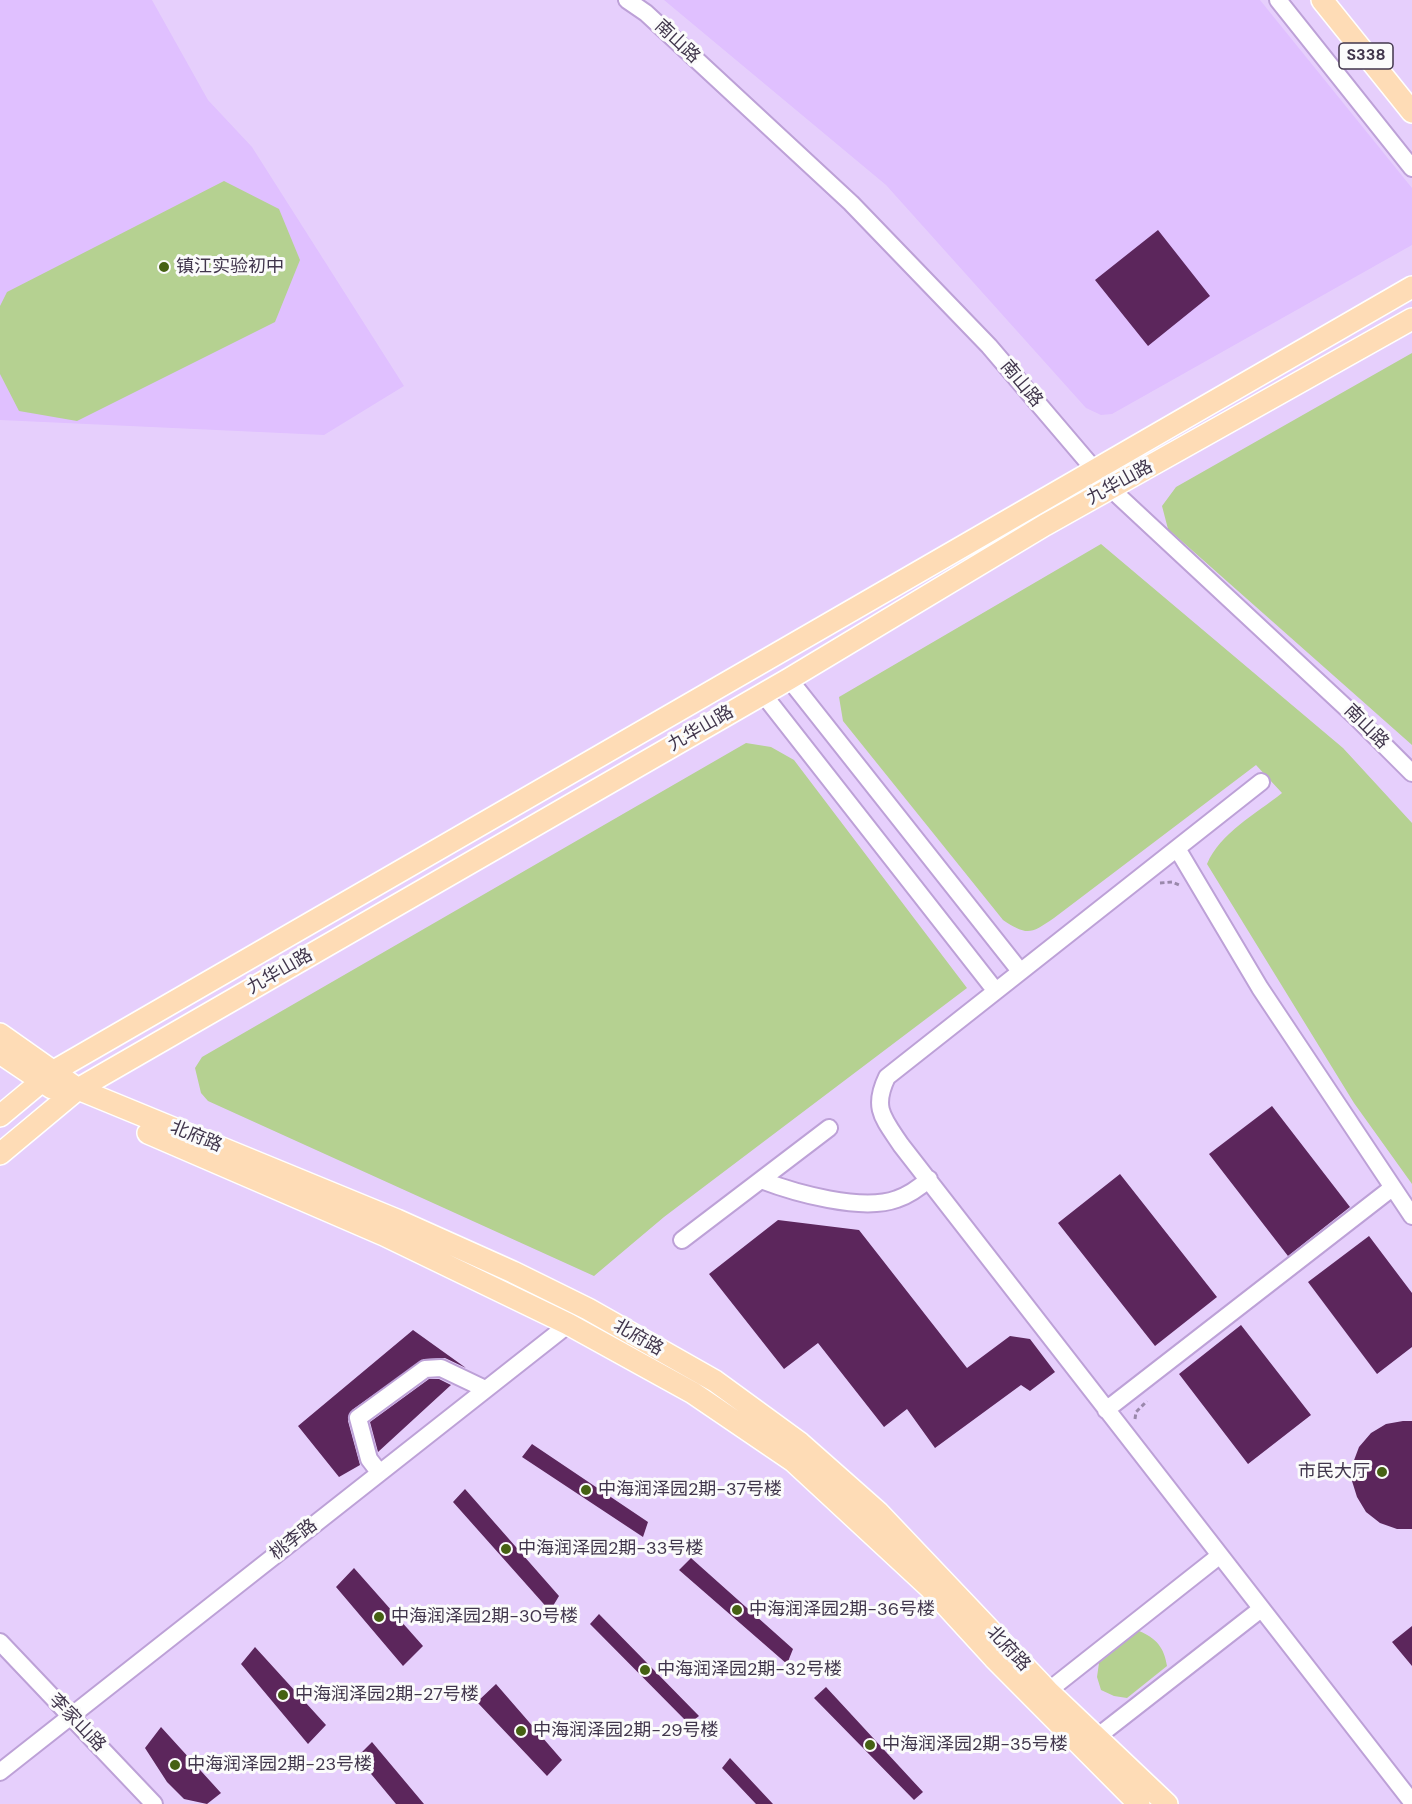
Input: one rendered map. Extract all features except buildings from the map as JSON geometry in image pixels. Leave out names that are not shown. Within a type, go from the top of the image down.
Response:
[{"type":"main road","name":"S338","points":[[1322,0],[1412,112]]},
{"type":"main road","name":"九华山路","points":[[0,1116],[48,1076],[1412,286]]},
{"type":"main road","name":"九华山路","points":[[0,1155],[73,1094],[789,679],[1110,488],[1412,319]]},
{"type":"main road","name":"北府路","points":[[0,1034],[48,1076],[73,1094],[384,1235],[568,1324],[693,1394],[793,1461],[929,1587],[994,1658],[1139,1804]]},
{"type":"main road","name":"北府路","points":[[0,1053],[48,1076]]},
{"type":"main road","name":"北府路","points":[[73,1094],[397,1220],[588,1309],[715,1381],[800,1443],[878,1512],[1048,1692],[1167,1804]]},
{"type":"street","name":"南山路","points":[[627,0],[646,14],[851,203],[989,346],[1110,488],[1348,709],[1412,773]]},
{"type":"street","points":[[1278,0],[1412,168]]},
{"type":"street","points":[[789,679],[1020,971]]},
{"type":"street","points":[[763,694],[995,990]]},
{"type":"street","points":[[1261,783],[887,1077],[879,1094],[879,1108],[887,1123],[929,1179],[1106,1410],[1412,1802]]},
{"type":"street","points":[[1178,850],[1260,988],[1412,1216]]},
{"type":"street","points":[[682,1240],[829,1128]]},
{"type":"street","points":[[761,1180],[812,1197],[869,1202],[896,1200],[929,1179]]},
{"type":"street","points":[[1106,1410],[1392,1188]]},
{"type":"street","name":"桃李路","points":[[0,1772],[588,1309]]},
{"type":"street","points":[[379,1472],[369,1459],[358,1418],[425,1369],[441,1368],[485,1389]]},
{"type":"street","points":[[1048,1692],[1219,1556]]},
{"type":"street","points":[[1097,1737],[1261,1609]]},
{"type":"street","name":"李家山路","points":[[0,1642],[154,1804]]},
{"type":"path","points":[[1153,885],[1172,882],[1186,890]]},
{"type":"shaded area","name":"镇江实验初中","points":[[0,0],[152,0],[208,100],[252,147],[404,386],[324,435],[0,420]]},
{"type":"shaded area","points":[[664,0],[1260,0],[1412,188],[1412,245],[1112,414],[1101,415],[1086,408],[886,185]]},
{"type":"green space","points":[[224,181],[279,209],[300,260],[275,322],[77,421],[19,411],[0,374],[0,306],[7,292]]},
{"type":"green space","points":[[1412,353],[1412,745],[1168,529],[1162,506],[1176,487]]},
{"type":"green space","points":[[1101,544],[1343,748],[1412,823],[1412,1184],[1354,1103],[1207,864],[1230,833],[1282,793],[1256,765],[1054,918],[1034,930],[1024,931],[1003,920],[843,721],[839,697]]},
{"type":"green space","points":[[746,743],[771,747],[794,760],[967,988],[664,1217],[594,1276],[208,1101],[201,1093],[195,1068],[202,1057]]},
{"type":"green space","points":[[1139,1631],[1158,1644],[1167,1666],[1127,1698],[1114,1696],[1101,1690],[1097,1677],[1099,1663]]},
{"type":"place","name":"镇江实验初中","points":[[164,267]]},
{"type":"place","name":"市民大厅","points":[[1382,1472]]},
{"type":"place","name":"中海润泽园2期-37号楼","points":[[586,1490]]},
{"type":"place","name":"中海润泽园2期-33号楼","points":[[506,1549]]},
{"type":"place","name":"中海润泽园2期-36号楼","points":[[737,1610]]},
{"type":"place","name":"中海润泽园2期-30号楼","points":[[379,1617]]},
{"type":"place","name":"中海润泽园2期-32号楼","points":[[645,1670]]},
{"type":"place","name":"中海润泽园2期-27号楼","points":[[283,1695]]},
{"type":"place","name":"中海润泽园2期-29号楼","points":[[521,1731]]},
{"type":"place","name":"中海润泽园2期-35号楼","points":[[870,1745]]},
{"type":"place","name":"中海润泽园2期-23号楼","points":[[175,1765]]}]
